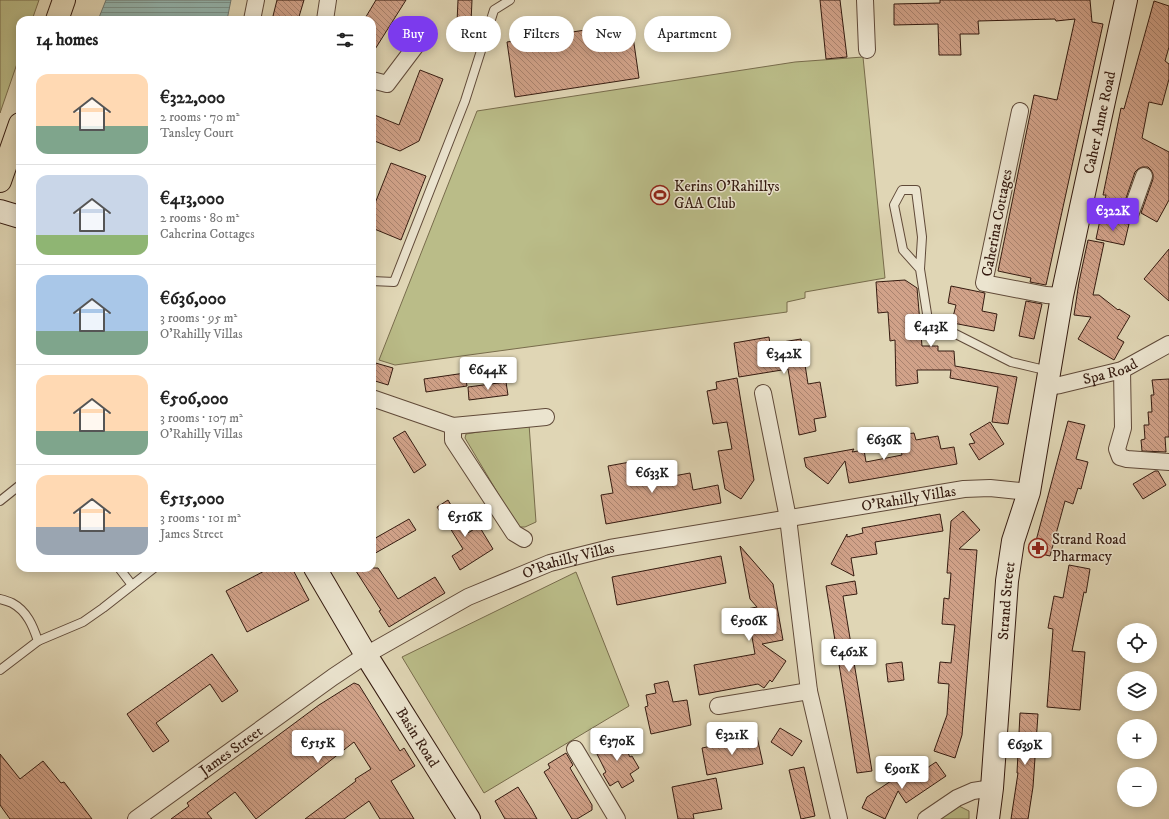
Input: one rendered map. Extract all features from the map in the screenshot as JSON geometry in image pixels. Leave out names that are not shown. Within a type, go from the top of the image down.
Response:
[{"type":"main road","points":[[58,16],[64,0]]},
{"type":"main road","points":[[0,181],[16,135]]},
{"type":"street","points":[[253,16],[256,0]]},
{"type":"street","points":[[326,16],[328,0]]},
{"type":"street","points":[[865,0],[867,50]]},
{"type":"street","name":"Caher Anne Road","points":[[1048,379],[1062,296],[1080,207],[1126,0]]},
{"type":"street","points":[[376,81],[387,84],[411,52]]},
{"type":"street","name":"Caherina Cottages","points":[[1020,111],[984,283],[1046,295],[1062,296]]},
{"type":"street","points":[[1080,207],[1130,215],[1144,176]]},
{"type":"street","points":[[0,211],[16,216]]},
{"type":"street","name":"Spa Road","points":[[1048,379],[1060,385],[1122,370],[1169,344]]},
{"type":"street","points":[[1122,370],[1122,428],[1117,449],[1120,457],[1127,460],[1169,462]]},
{"type":"street","name":"Strand Street","points":[[988,819],[992,788],[1007,581],[1013,541],[1029,492],[1048,379]]},
{"type":"street","points":[[763,393],[788,518],[809,691],[838,819]]},
{"type":"street","points":[[376,399],[453,426],[546,417]]},
{"type":"street","points":[[453,426],[453,440],[514,533],[524,539]]},
{"type":"street","name":"O'Rahilly Villas","points":[[366,655],[468,597],[550,563],[610,548],[964,489],[990,488],[1029,492]]},
{"type":"street","name":"Basin Road","points":[[317,572],[366,655],[469,819]]},
{"type":"street","name":"James Street","points":[[136,819],[333,677],[366,655]]},
{"type":"street","points":[[718,706],[809,691]]},
{"type":"street","points":[[575,749],[617,819]]},
{"type":"street","points":[[926,819],[957,798],[973,791],[992,788]]},
{"type":"lane","points":[[376,281],[394,282],[465,101],[494,10],[510,0]]},
{"type":"lane","points":[[920,269],[903,250],[894,205],[902,190],[916,190],[922,237],[920,269],[928,320],[1048,379]]},
{"type":"lane","points":[[0,501],[16,488]]},
{"type":"lane","points":[[123,572],[132,585]]},
{"type":"lane","points":[[0,670],[38,641],[83,622],[149,572]]},
{"type":"lane","points":[[0,599],[12,603],[24,613],[33,626],[38,641]]},
{"type":"green space","points":[[0,0],[39,0],[33,16],[16,16],[16,67],[0,113]]},
{"type":"green space","name":"Kerins O'Rahillys GAA Club","points":[[863,57],[885,278],[805,292],[805,298],[787,302],[787,312],[395,365],[379,360],[477,111],[795,62]]},
{"type":"green space","points":[[529,424],[536,522],[525,527],[518,527],[465,438],[466,434]]},
{"type":"green space","points":[[576,572],[629,706],[484,793],[402,657]]},
{"type":"green space","points":[[957,805],[969,811],[969,819],[939,819]]},
{"type":"water","points":[[106,0],[231,0],[228,16],[100,16]]},
{"type":"building","points":[[277,0],[304,0],[299,16],[273,16]]},
{"type":"building","points":[[376,0],[406,0],[396,16],[388,16],[388,29],[376,48],[376,16],[366,16]]},
{"type":"building","points":[[458,0],[472,0],[471,16],[457,16]]},
{"type":"building","points":[[820,0],[840,0],[847,57],[826,59]]},
{"type":"building","points":[[940,0],[1090,0],[1092,22],[1103,24],[1046,285],[1030,282],[1031,278],[998,271],[1034,95],[1057,100],[1075,19],[1056,21],[1055,19],[978,21],[979,34],[960,34],[961,55],[939,55],[938,24],[894,25],[894,4],[940,3]]},
{"type":"building","points":[[1154,1],[1169,6],[1169,47],[1165,61],[1169,64],[1169,79],[1162,105],[1149,102],[1142,138],[1169,152],[1169,200],[1157,222],[1141,213],[1153,179],[1153,174],[1148,167],[1142,167],[1135,172],[1124,204],[1105,201],[1106,195],[1103,195],[1121,108],[1124,109]]},
{"type":"building","points":[[582,31],[582,52],[635,52],[639,78],[515,97],[507,42],[509,42],[509,52],[574,52],[574,32]]},
{"type":"building","points":[[420,70],[443,79],[419,141],[400,151],[376,142],[376,116],[399,125]]},
{"type":"building","points":[[391,163],[426,176],[401,240],[376,230],[376,201]]},
{"type":"building","points":[[1100,220],[1129,224],[1124,245],[1096,239]]},
{"type":"building","points":[[1088,240],[1104,243],[1093,295],[1099,295],[1118,310],[1119,309],[1130,316],[1117,338],[1124,342],[1114,360],[1078,339],[1091,317],[1074,315]]},
{"type":"building","points":[[1169,249],[1169,301],[1144,279]]},
{"type":"building","points":[[905,280],[917,288],[922,346],[938,346],[938,351],[954,351],[955,366],[1017,377],[1008,424],[992,422],[998,387],[950,378],[951,370],[917,370],[918,383],[896,386],[895,340],[890,341],[888,312],[878,313],[876,282]]},
{"type":"building","points":[[951,286],[985,293],[982,311],[997,314],[994,331],[953,323],[956,305],[948,303]]},
{"type":"building","points":[[1026,301],[1042,304],[1034,339],[1019,336]]},
{"type":"building","points":[[769,337],[770,344],[801,339],[808,384],[820,382],[826,417],[814,419],[816,431],[799,435],[788,369],[739,377],[734,343]]},
{"type":"building","points":[[376,363],[393,368],[388,385],[376,381]]},
{"type":"building","points":[[465,373],[467,386],[426,392],[424,379]]},
{"type":"building","points":[[737,378],[754,480],[741,499],[725,489],[718,451],[732,449],[727,422],[713,424],[707,391],[717,389],[716,382]]},
{"type":"building","points":[[1169,379],[1169,437],[1165,437],[1166,452],[1142,451],[1141,440],[1145,439],[1144,425],[1149,425],[1148,412],[1152,412],[1151,395],[1154,395],[1152,380]]},
{"type":"building","points":[[506,382],[508,395],[469,400],[468,387]]},
{"type":"building","points":[[1068,421],[1085,425],[1076,459],[1088,462],[1081,489],[1078,488],[1073,504],[1065,501],[1050,556],[1033,552]]},
{"type":"building","points":[[990,422],[1004,444],[979,460],[969,444],[975,443],[970,434]]},
{"type":"building","points":[[405,431],[426,465],[414,473],[393,438]]},
{"type":"building","points":[[914,433],[916,440],[938,436],[941,449],[954,447],[957,464],[849,483],[845,461],[828,484],[806,467],[804,458],[854,449],[852,452],[864,450],[866,462],[902,455],[899,435]]},
{"type":"building","points":[[630,462],[631,472],[655,467],[657,479],[690,473],[693,490],[718,485],[721,503],[606,524],[601,495],[613,493],[608,466]]},
{"type":"building","points":[[1155,471],[1158,471],[1166,485],[1143,499],[1133,484]]},
{"type":"building","points":[[448,500],[468,533],[479,526],[493,549],[460,570],[452,556],[463,549],[437,507]]},
{"type":"building","points":[[963,511],[980,530],[959,549],[977,550],[962,735],[955,758],[934,751],[947,715],[949,684],[938,683],[940,662],[951,663],[955,625],[942,624],[944,598],[949,599],[951,573],[947,573],[951,521]]},
{"type":"building","points":[[940,514],[943,531],[875,542],[877,554],[851,558],[854,576],[831,564],[847,534],[847,537],[863,533],[862,528]]},
{"type":"building","points":[[409,519],[416,530],[376,553],[376,538]]},
{"type":"building","points":[[740,546],[773,584],[783,640],[762,644],[786,661],[772,682],[770,680],[764,688],[758,684],[699,695],[694,665],[755,654],[747,609],[757,607],[750,599]]},
{"type":"building","points":[[721,556],[726,583],[617,605],[612,577]]},
{"type":"building","points":[[1069,565],[1090,569],[1086,593],[1084,592],[1072,651],[1085,652],[1080,710],[1047,707],[1053,629],[1048,628],[1054,596],[1063,598]]},
{"type":"building","points":[[376,568],[378,568],[398,599],[435,577],[445,593],[389,627],[379,611],[381,610],[357,572],[376,572]]},
{"type":"building","points":[[262,572],[294,572],[309,600],[247,632],[226,591]]},
{"type":"building","points":[[855,581],[857,594],[843,596],[872,771],[857,773],[826,586]]},
{"type":"building","points":[[212,654],[238,691],[222,702],[210,684],[156,723],[169,741],[153,752],[127,714]]},
{"type":"building","points":[[902,662],[904,680],[888,682],[886,664]]},
{"type":"building","points":[[668,681],[673,702],[687,700],[691,725],[651,734],[645,707],[648,706],[646,695],[656,693],[654,684]]},
{"type":"building","points":[[354,683],[359,685],[400,751],[404,748],[415,766],[391,781],[414,819],[380,819],[369,801],[344,819],[305,819],[356,781],[355,779],[371,769],[354,742],[256,819],[235,792],[207,813],[212,819],[171,819],[189,806],[187,803],[319,705]]},
{"type":"building","points":[[1020,713],[1038,714],[1033,787],[1028,819],[1011,819],[1018,773]]},
{"type":"building","points":[[780,728],[802,741],[792,756],[771,742]]},
{"type":"building","points":[[619,736],[630,757],[632,756],[639,768],[630,774],[634,781],[622,788],[618,781],[610,786],[603,774],[606,772],[594,748]]},
{"type":"building","points":[[757,737],[763,764],[707,775],[702,748]]},
{"type":"building","points":[[566,753],[573,765],[570,768],[592,805],[592,810],[577,819],[572,819],[544,772],[550,768],[548,764]]},
{"type":"building","points":[[0,754],[20,779],[43,761],[61,783],[64,782],[92,819],[10,819],[0,805]]},
{"type":"building","points":[[936,762],[946,776],[906,803],[898,791],[885,819],[862,808],[867,797],[909,769],[901,785]]},
{"type":"building","points":[[804,767],[815,816],[801,819],[789,770]]},
{"type":"building","points":[[716,778],[722,809],[693,814],[694,819],[678,819],[672,787]]},
{"type":"building","points":[[518,787],[537,819],[505,819],[495,801]]},
{"type":"place","name":"Kerins O'Rahillys GAA Club","points":[[660,195]]},
{"type":"place","name":"Strand Road Pharmacy","points":[[1038,548]]}]
